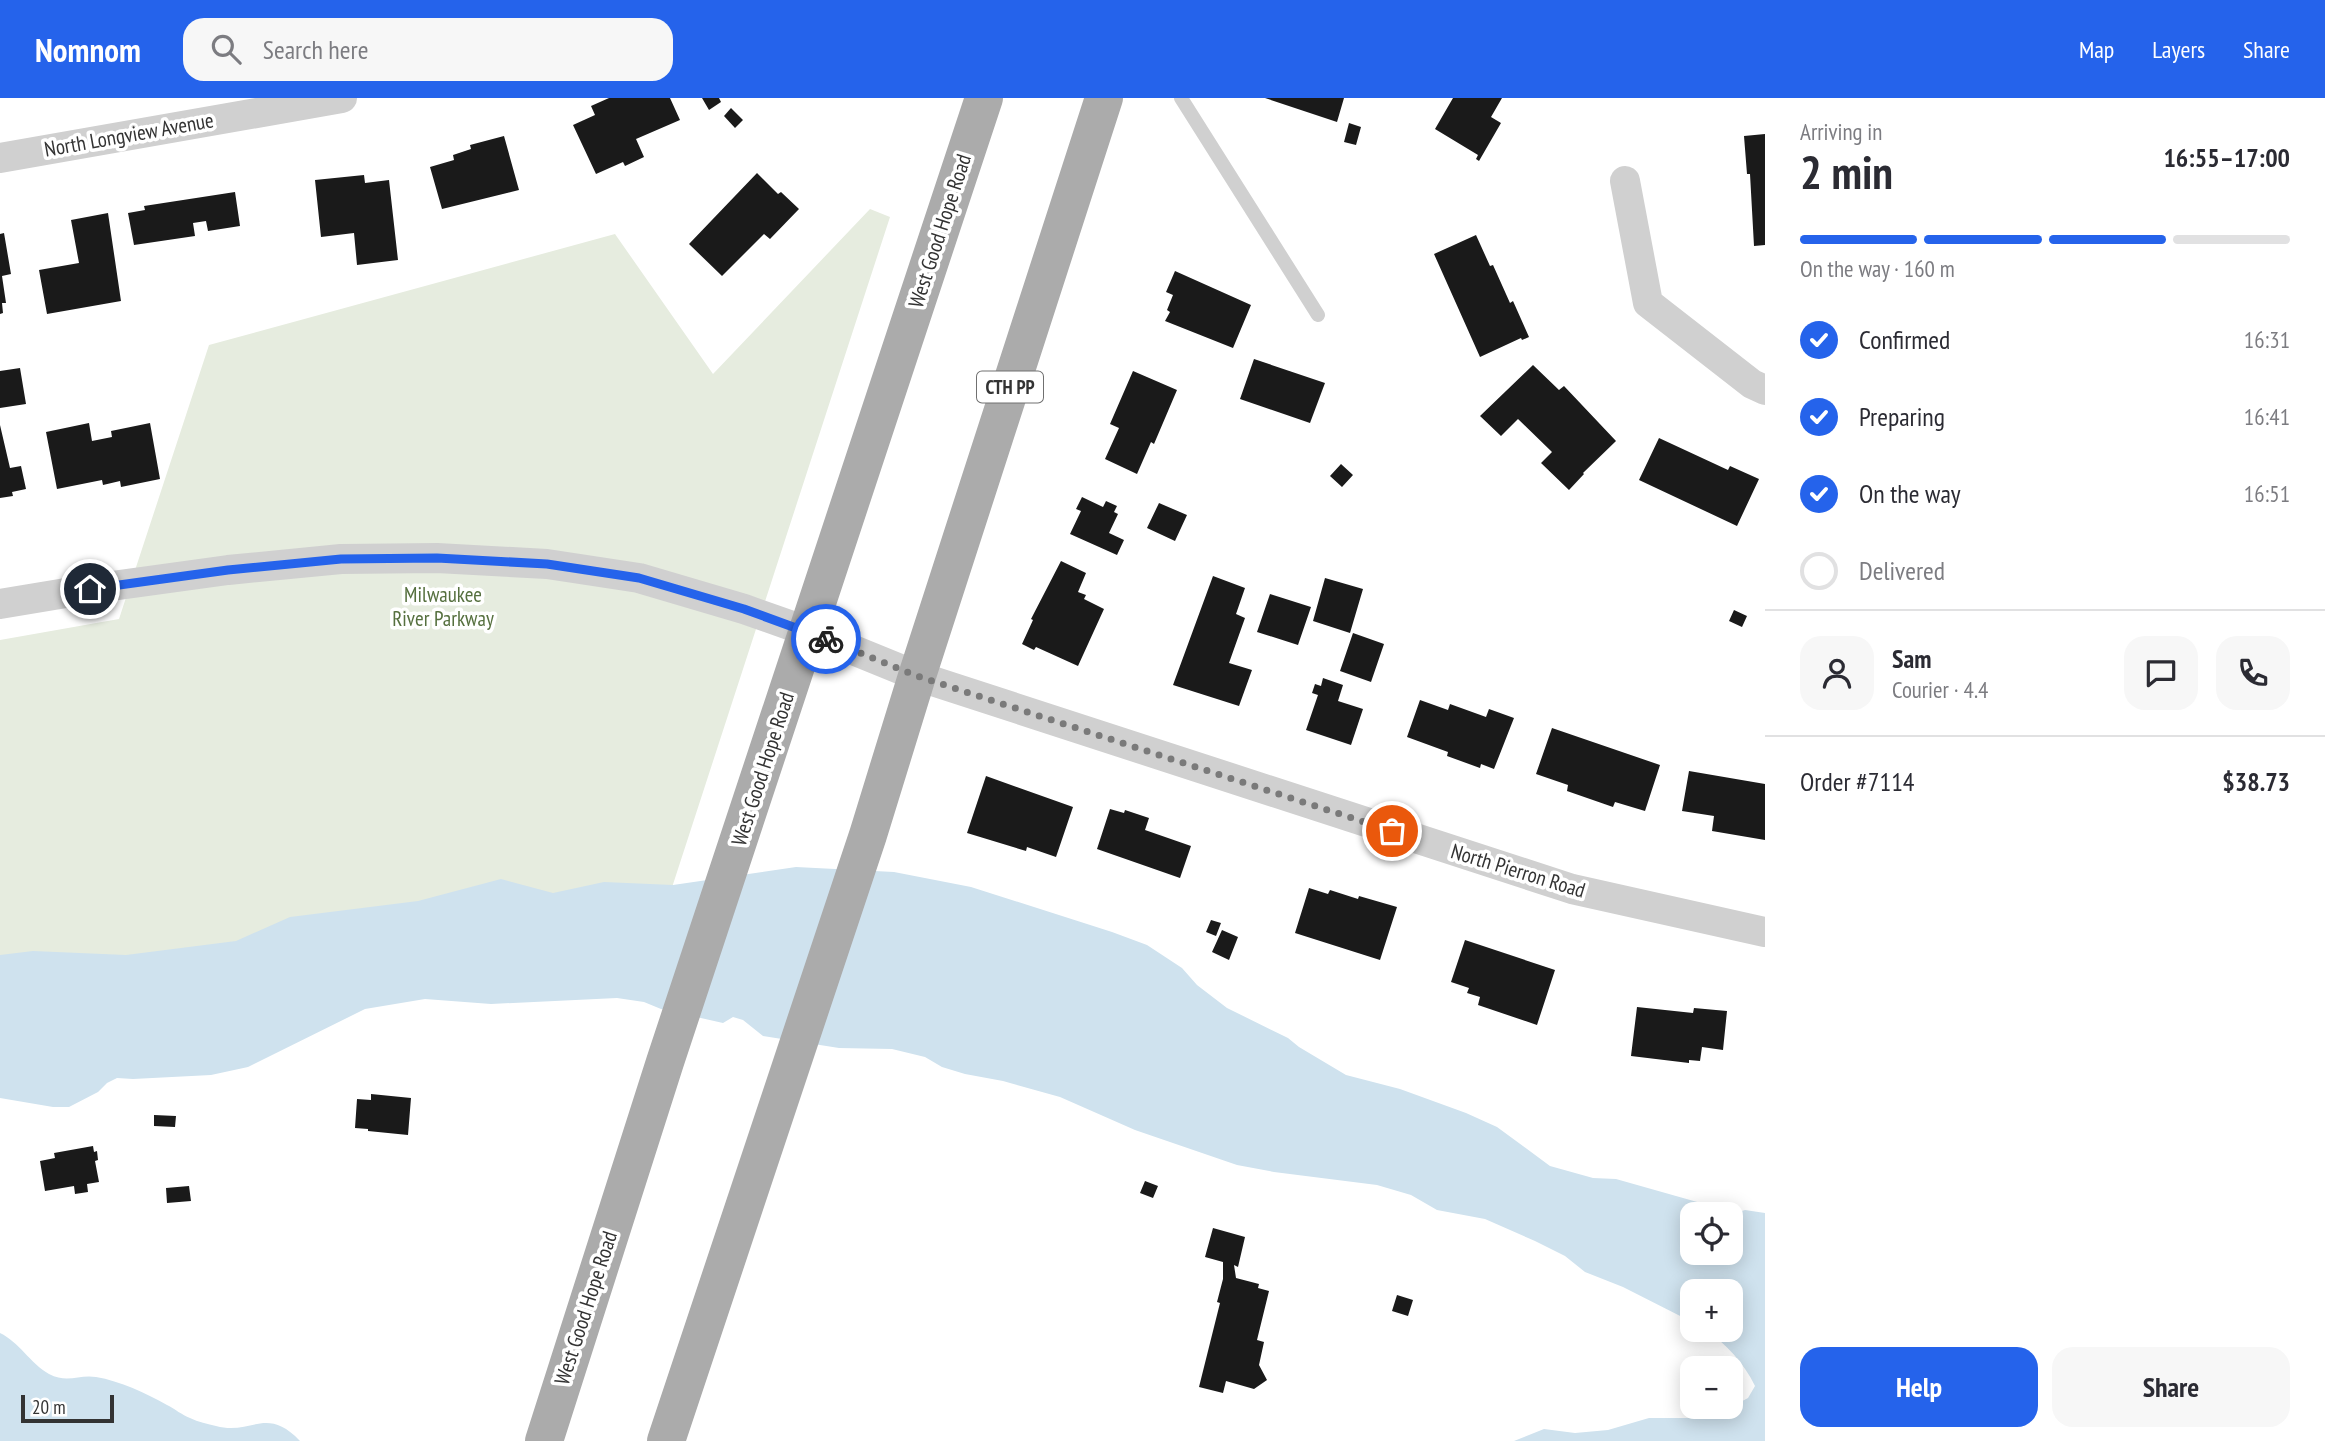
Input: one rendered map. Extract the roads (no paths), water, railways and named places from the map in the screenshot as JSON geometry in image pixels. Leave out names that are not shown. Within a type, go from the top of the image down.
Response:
[{"type":"main road","name":"West Good Hope Road","points":[[544,1441],[665,1062],[984,98]]},
{"type":"main road","name":"CTH PP","points":[[917,676],[1104,98]]},
{"type":"main road","points":[[666,1441],[860,859],[917,676]]},
{"type":"street","name":"North Longview Avenue","points":[[0,158],[342,98]]},
{"type":"street","points":[[1625,181],[1648,303],[1752,384],[1765,390]]},
{"type":"street","name":"North Pierron Road","points":[[0,604],[228,570],[341,559],[437,558],[547,564],[639,578],[744,609],[917,676],[1572,889],[1765,932]]},
{"type":"lane","points":[[1181,98],[1318,314]]},
{"type":"water","points":[[796,867],[894,872],[971,887],[1147,945],[1182,968],[1197,985],[1227,1008],[1288,1038],[1346,1075],[1400,1089],[1466,1113],[1497,1127],[1550,1166],[1593,1178],[1616,1179],[1697,1202],[1680,1202],[1680,1265],[1743,1265],[1743,1211],[1765,1213],[1765,1441],[1514,1441],[1544,1429],[1575,1433],[1608,1430],[1649,1418],[1743,1419],[1743,1401],[1748,1398],[1755,1386],[1743,1366],[1743,1356],[1735,1356],[1721,1342],[1743,1342],[1743,1279],[1680,1279],[1680,1316],[1623,1287],[1585,1272],[1565,1256],[1535,1241],[1485,1219],[1437,1210],[1411,1195],[1377,1185],[1237,1165],[1135,1130],[1060,1097],[1003,1081],[965,1074],[942,1067],[925,1057],[892,1049],[839,1048],[763,1036],[743,1020],[733,1017],[723,1023],[661,1009],[644,1002],[617,998],[491,1004],[425,999],[365,1009],[248,1067],[211,1075],[117,1078],[98,1092],[69,1107],[0,1098],[0,955],[33,951],[126,955],[236,941],[290,917],[418,901],[501,879],[553,893],[604,882],[673,885]]},
{"type":"water","points":[[0,1333],[42,1369],[56,1377],[68,1379],[90,1376],[105,1379],[142,1392],[200,1422],[228,1428],[268,1423],[288,1430],[300,1441],[0,1441]]},
{"type":"park label","name":"Milwaukee River Parkway","points":[[443,607]]}]
